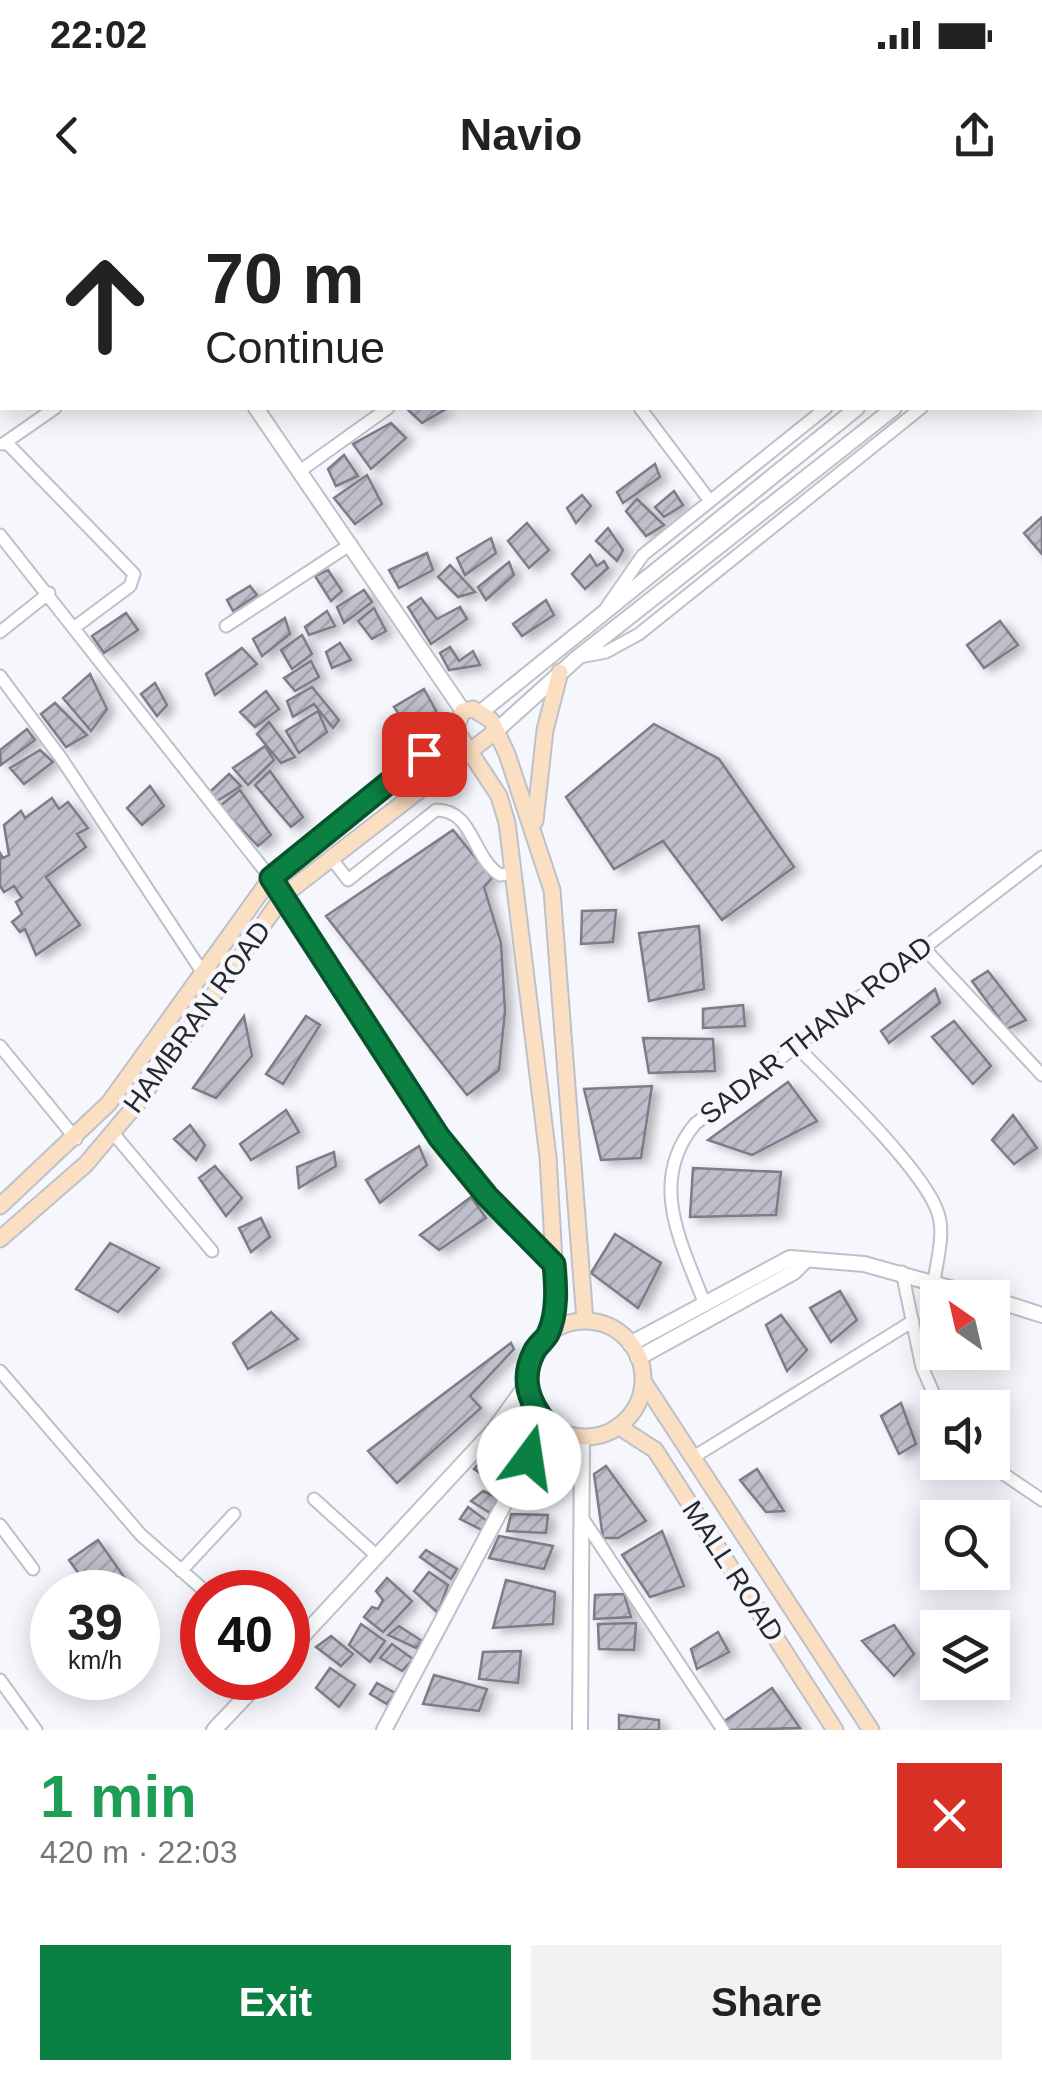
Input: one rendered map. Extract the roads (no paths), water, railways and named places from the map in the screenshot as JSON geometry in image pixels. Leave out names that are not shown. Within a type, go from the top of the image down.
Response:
[{"type":"main road","points":[[534,828],[545,730],[560,672]]},
{"type":"main road","points":[[464,712],[481,712],[496,731],[534,828],[552,890],[585,1321]]},
{"type":"main road","name":"HAMBRAN ROAD","points":[[0,1206],[76,1140],[109,1103],[271,878],[455,729],[464,712]]},
{"type":"main road","points":[[455,729],[499,796],[514,873],[548,1157],[556,1294],[548,1334],[528,1365],[527,1384],[534,1409],[547,1424],[582,1437],[618,1426],[631,1414],[643,1382],[634,1351],[604,1324],[585,1321],[548,1334]]},
{"type":"main road","name":"HAMBRAN ROAD","points":[[0,1239],[86,1164],[113,1132],[284,895],[468,748],[496,731]]},
{"type":"main road","name":"MALL ROAD","points":[[643,1382],[871,1730]]},
{"type":"main road","name":"MALL ROAD","points":[[618,1426],[639,1435],[656,1450],[835,1730]]},
{"type":"street","points":[[52,410],[3,444],[134,574],[130,586],[75,627]]},
{"type":"street","points":[[257,410],[464,712]]},
{"type":"street","points":[[300,472],[385,410]]},
{"type":"street","points":[[642,410],[710,501]]},
{"type":"street","points":[[601,616],[631,568],[824,410]]},
{"type":"street","points":[[481,712],[855,410]]},
{"type":"street","points":[[496,731],[577,658],[891,410]]},
{"type":"street","points":[[577,658],[606,652],[639,634],[919,410]]},
{"type":"street","points":[[0,535],[284,895],[439,1137],[487,1196],[554,1264]]},
{"type":"street","points":[[226,626],[350,544]]},
{"type":"street","points":[[0,632],[49,593]]},
{"type":"street","points":[[0,676],[61,758],[202,973]]},
{"type":"street","points":[[331,858],[348,880],[436,810],[450,810],[466,824],[489,867],[500,875],[514,873]]},
{"type":"street","name":"SADAR THANA ROAD","points":[[704,1302],[671,1204],[670,1167],[694,1124],[1042,858]]},
{"type":"street","points":[[923,946],[1042,1075]]},
{"type":"street","points":[[0,1046],[76,1140]]},
{"type":"street","points":[[798,1048],[857,1108],[932,1200],[941,1229],[934,1280]]},
{"type":"street","points":[[0,1068],[10,1058]]},
{"type":"street","points":[[113,1132],[212,1251]]},
{"type":"street","points":[[634,1351],[704,1302],[785,1260],[842,1261],[928,1280]]},
{"type":"street","points":[[634,1351],[794,1272],[805,1261]]},
{"type":"street","points":[[902,1272],[922,1367],[932,1390]]},
{"type":"street","points":[[1010,1305],[1042,1315]]},
{"type":"street","points":[[692,1458],[912,1322]]},
{"type":"street","points":[[0,1371],[141,1536],[180,1570]]},
{"type":"street","points":[[310,1628],[493,1431],[527,1384]]},
{"type":"street","points":[[493,1431],[534,1409]]},
{"type":"street","points":[[384,1730],[547,1424]]},
{"type":"street","points":[[580,1730],[582,1437]]},
{"type":"street","points":[[1010,1478],[1042,1500]]},
{"type":"street","points":[[314,1500],[377,1556]]},
{"type":"street","points":[[182,1570],[234,1514]]},
{"type":"street","points":[[583,1519],[723,1730]]},
{"type":"street","points":[[0,1525],[33,1569]]},
{"type":"street","points":[[0,1680],[36,1730]]},
{"type":"street","points":[[214,1730],[242,1700]]}]
